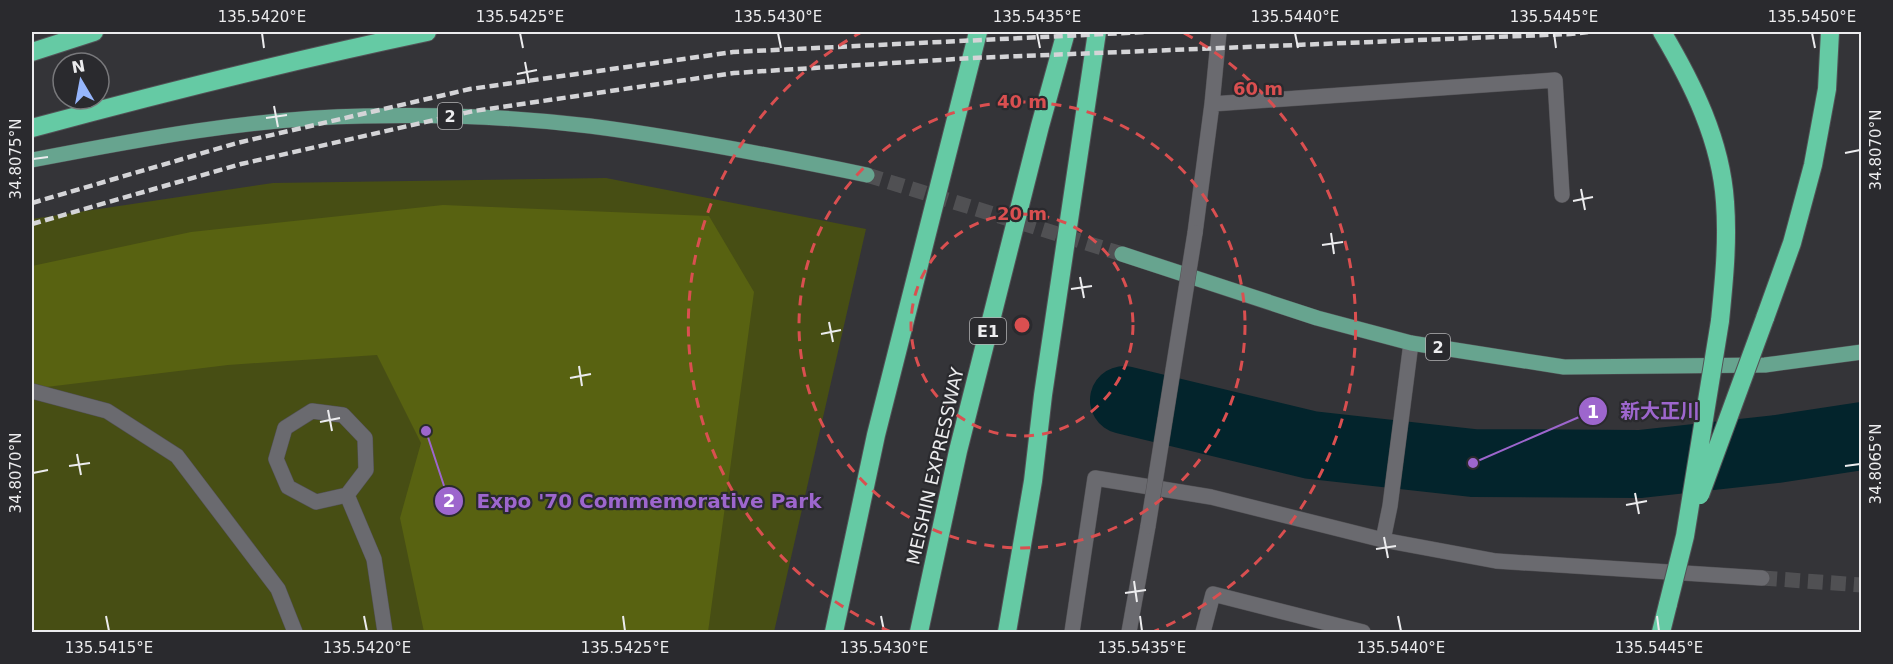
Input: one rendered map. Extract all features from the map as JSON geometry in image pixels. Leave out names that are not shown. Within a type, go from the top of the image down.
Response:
[{"type":"highway","points":[[32,52],[94,32]]},
{"type":"highway","points":[[32,128],[336,51],[427,32]]},
{"type":"highway","points":[[834,633],[876,435],[978,32]]},
{"type":"highway","name":"MEISHIN EXPRESSWAY","points":[[919,633],[958,451],[1066,32]]},
{"type":"highway","points":[[1007,633],[1033,480],[1043,395],[1097,32]]},
{"type":"highway","points":[[1661,633],[1685,536],[1720,321],[1726,257],[1725,201],[1717,153],[1702,108],[1680,62],[1662,32]]},
{"type":"highway","points":[[1685,536],[1792,243],[1813,165],[1827,89],[1830,32]]},
{"type":"main road","name":"2","points":[[32,160],[196,132],[284,121],[362,116],[438,116],[512,119],[600,128],[723,147],[867,174]]},
{"type":"main road","name":"2","points":[[1122,254],[1317,318],[1411,343],[1564,367],[1765,365],[1862,352]]},
{"type":"street","points":[[1129,633],[1195,233],[1219,32]]},
{"type":"street","points":[[1212,104],[1555,80],[1562,195]]},
{"type":"street","points":[[1383,540],[1411,343]]},
{"type":"street","points":[[32,391],[107,411],[177,456],[278,589],[295,633]]},
{"type":"street","points":[[312,411],[343,415],[365,438],[366,470],[347,495],[316,502],[288,487],[276,459],[285,428],[312,411]]},
{"type":"street","points":[[1072,633],[1095,478],[1211,497],[1383,540],[1496,561],[1762,578]]},
{"type":"street","points":[[347,495],[374,559],[385,633]]},
{"type":"street","points":[[1203,633],[1213,594],[1363,633]]},
{"type":"green space","points":[[606,178],[866,229],[774,632],[32,632],[32,219],[273,183]]},
{"type":"green space","points":[[443,205],[709,216],[754,292],[708,632],[424,632],[400,518],[421,443],[377,355],[228,365],[38,388],[32,385],[32,266],[191,232]]},
{"type":"waterway","points":[[1124,400],[1311,445],[1473,463],[1640,464],[1777,449],[1862,436]]},
{"type":"tunnel","points":[[867,175],[1122,254]]},
{"type":"tunnel","points":[[1762,578],[1862,585]]},
{"type":"railway","points":[[32,203],[237,143],[470,89],[733,52],[1146,32]]},
{"type":"railway","points":[[32,224],[241,164],[474,111],[734,73],[972,58],[1588,32]]},
{"type":"place","name":"Expo '70 Commemorative Park","points":[[426,431]]},
{"type":"place","name":"新大正川","points":[[1473,463]]}]
